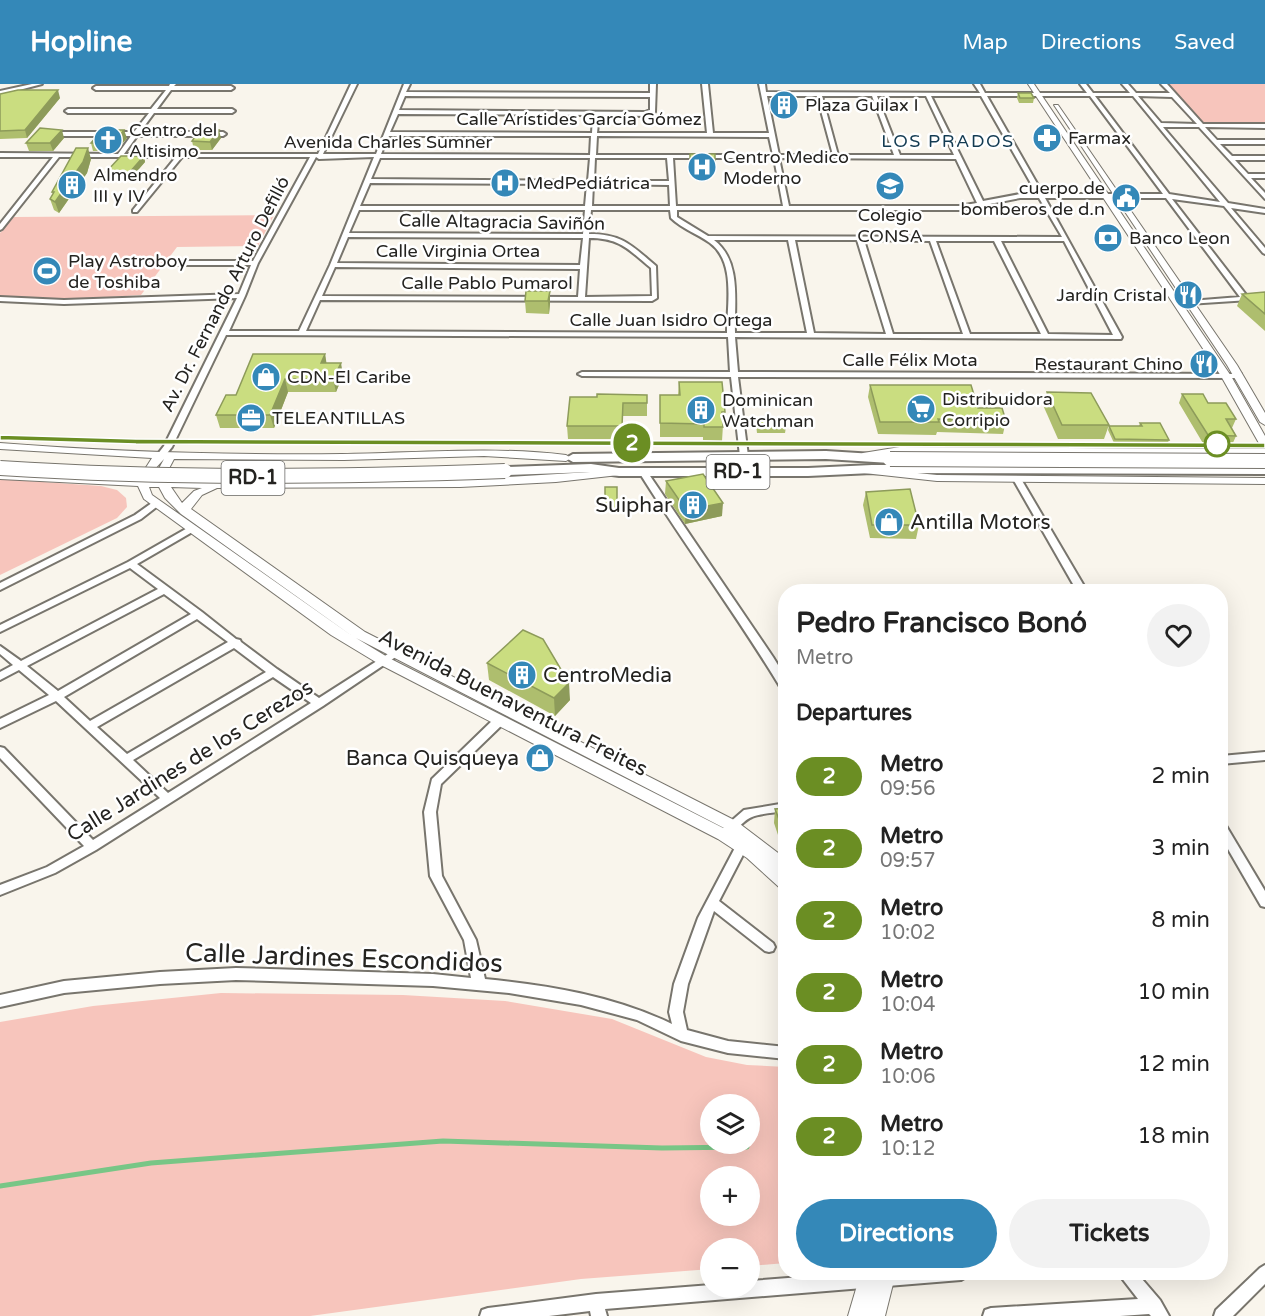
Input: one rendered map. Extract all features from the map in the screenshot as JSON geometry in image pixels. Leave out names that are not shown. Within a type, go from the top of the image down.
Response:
[{"type":"highway","name":"RD-1","points":[[0,468],[139,477],[330,477],[504,467],[566,458],[863,456],[892,464],[1265,470]]},
{"type":"highway","name":"RD-1","points":[[0,458],[120,467],[193,469],[504,467],[591,468],[619,472],[808,472],[857,470],[892,464],[1265,462]]},
{"type":"main road","points":[[1030,84],[1226,376],[1265,445]]},
{"type":"main road","points":[[1042,84],[1190,303],[1265,422]]},
{"type":"main road","name":"RD-1","points":[[0,446],[122,454],[167,452],[203,457],[346,457],[530,452],[566,458]]},
{"type":"main road","name":"RD-1","points":[[863,456],[900,450],[1265,452]]},
{"type":"main road","points":[[142,484],[144,474],[167,452]]},
{"type":"main road","points":[[164,484],[160,476],[167,452]]},
{"type":"main road","points":[[1224,452],[1251,456],[1265,462]]},
{"type":"main road","points":[[111,482],[127,478],[138,468],[137,461],[122,454]]},
{"type":"main road","points":[[191,484],[183,479],[181,471],[189,462],[203,457]]},
{"type":"main road","points":[[857,470],[937,478],[1265,481]]},
{"type":"main road","name":"RD-1","points":[[0,476],[142,484],[231,485],[453,483],[578,477],[619,472]]},
{"type":"main road","points":[[1245,481],[1265,476]]},
{"type":"main road","points":[[111,482],[152,500]]},
{"type":"main road","name":"Avenida Buenaventura Freites","points":[[142,484],[152,500],[336,632],[727,830],[778,863]]},
{"type":"main road","name":"Avenida Buenaventura Freites","points":[[164,484],[170,496],[185,512],[390,658],[499,721],[727,830],[741,847],[778,877]]},
{"type":"main road","points":[[185,512],[187,501],[198,493],[231,485]]},
{"type":"main road","points":[[858,1316],[875,1280]]},
{"type":"main road","points":[[875,1316],[877,1280]]},
{"type":"street","points":[[1,92],[39,84]]},
{"type":"street","name":"Av. Dr. Fernando Arturo Defilló","points":[[167,452],[242,296],[255,263],[316,157],[354,84]]},
{"type":"street","points":[[301,334],[333,265],[375,157],[407,84]]},
{"type":"street","points":[[395,112],[651,113],[653,111],[653,84]]},
{"type":"street","points":[[705,84],[710,134]]},
{"type":"street","points":[[762,84],[786,208]]},
{"type":"street","points":[[977,84],[1066,239]]},
{"type":"street","points":[[1083,84],[1245,299]]},
{"type":"street","points":[[1125,84],[1265,252]]},
{"type":"street","points":[[1164,84],[1264,194]]},
{"type":"street","points":[[119,156],[172,86]]},
{"type":"street","points":[[96,88],[172,86],[231,88]]},
{"type":"street","points":[[403,94],[652,95]]},
{"type":"street","points":[[764,94],[1174,95]]},
{"type":"street","points":[[819,95],[836,157]]},
{"type":"street","points":[[874,95],[898,157]]},
{"type":"street","points":[[928,95],[981,204]]},
{"type":"street","points":[[68,111],[232,111]]},
{"type":"street","points":[[581,299],[596,114]]},
{"type":"street","points":[[1160,125],[1265,126]]},
{"type":"street","points":[[46,134],[223,134]]},
{"type":"street","name":"Calle Arístides García Gómez","points":[[387,134],[772,135]]},
{"type":"street","points":[[1216,142],[1265,142]]},
{"type":"street","name":"Avenida Charles Sumner","points":[[0,155],[959,157]]},
{"type":"street","points":[[0,228],[57,156]]},
{"type":"street","points":[[135,211],[180,156]]},
{"type":"street","points":[[670,158],[674,218],[680,224],[716,244],[723,252],[728,267],[731,291],[731,336],[744,456]]},
{"type":"street","points":[[1230,158],[1265,158]]},
{"type":"street","points":[[1246,176],[1265,176]]},
{"type":"street","points":[[366,181],[671,183]]},
{"type":"street","points":[[357,208],[959,208],[1009,198],[1117,195],[1168,196],[1265,211]]},
{"type":"street","name":"Calle Altagracia Saviñón","points":[[345,235],[606,236],[618,240],[651,263],[655,271],[655,297]]},
{"type":"street","points":[[704,238],[1066,239]]},
{"type":"street","points":[[791,238],[812,336]]},
{"type":"street","points":[[860,238],[890,336]]},
{"type":"street","points":[[932,238],[967,336]]},
{"type":"street","points":[[996,238],[1046,337]]},
{"type":"street","name":"Calle Juan Isidro Ortega","points":[[223,333],[1117,338],[1119,335],[1066,239]]},
{"type":"street","points":[[172,263],[255,263]]},
{"type":"street","name":"Calle Virginia Ortea","points":[[333,265],[583,267]]},
{"type":"street","points":[[0,299],[64,302],[242,296]]},
{"type":"street","name":"Calle Pablo Pumarol","points":[[318,298],[655,297]]},
{"type":"street","points":[[1190,303],[1265,297]]},
{"type":"street","name":"Calle Félix Mota","points":[[582,374],[1238,376]]},
{"type":"street","points":[[643,472],[671,519],[738,610],[778,674]]},
{"type":"street","points":[[1017,479],[1078,584]]},
{"type":"street","points":[[0,587],[138,517],[152,500]]},
{"type":"street","points":[[0,629],[131,564],[191,529]]},
{"type":"street","points":[[131,564],[273,672],[319,703]]},
{"type":"street","points":[[0,676],[166,589]]},
{"type":"street","points":[[0,724],[57,696],[199,614]]},
{"type":"street","points":[[90,726],[236,642]]},
{"type":"street","points":[[0,649],[57,696],[168,799]]},
{"type":"street","name":"Calle Jardines de los Cerezos","points":[[0,890],[51,870],[92,847],[390,658]]},
{"type":"street","points":[[127,759],[273,672]]},
{"type":"street","points":[[479,983],[470,940],[436,876],[430,812],[436,782],[499,721]]},
{"type":"street","points":[[0,751],[92,847]]},
{"type":"street","points":[[1228,759],[1265,756]]},
{"type":"street","points":[[727,830],[748,813],[778,808]]},
{"type":"street","points":[[1228,839],[1265,902]]},
{"type":"street","points":[[681,1035],[676,1012],[681,984],[704,918],[741,847]]},
{"type":"street","points":[[712,903],[769,947]]},
{"type":"street","name":"Calle Jardines Escondidos","points":[[0,1001],[64,987],[204,975],[236,974],[479,983],[581,999],[640,1015],[681,1035],[728,1047],[778,1052]]},
{"type":"street","points":[[1222,1316],[1265,1273]]},
{"type":"street","points":[[488,1316],[598,1309],[843,1280]]},
{"type":"street","points":[[1133,1280],[1158,1311]]},
{"type":"street","points":[[991,1316],[1158,1311]]},
{"type":"shaded area","points":[[1167,84],[1265,84],[1265,125],[1204,125]]},
{"type":"shaded area","points":[[274,215],[258,246],[177,247],[141,295],[64,300],[0,296],[0,233],[14,217]]},
{"type":"shaded area","points":[[0,479],[101,486],[117,490],[126,498],[127,507],[117,518],[0,575]]},
{"type":"shaded area","points":[[221,993],[403,995],[505,1001],[612,1019],[706,1057],[747,1065],[778,1067],[778,1264],[760,1265],[760,1238],[700,1238],[700,1270],[581,1279],[310,1316],[0,1316],[0,1022],[93,1006]]},
{"type":"building","points":[[18,90],[58,90],[25,130],[0,131],[0,94]]},
{"type":"building","points":[[1018,93],[1031,93],[1034,98],[1020,98]]},
{"type":"building","points":[[40,128],[62,130],[50,143],[26,143]]},
{"type":"building","points":[[102,130],[124,130],[114,143],[91,143]]},
{"type":"building","points":[[200,130],[219,130],[210,142],[192,141]]},
{"type":"building","points":[[76,148],[88,148],[83,162],[55,202],[50,199],[54,192],[52,192]]},
{"type":"building","points":[[690,154],[715,154],[715,164],[690,164]]},
{"type":"building","points":[[121,156],[144,156],[129,173],[106,172]]},
{"type":"building","points":[[526,291],[550,291],[548,301],[525,301]]},
{"type":"building","points":[[1265,292],[1265,314],[1242,294]]},
{"type":"building","points":[[253,354],[325,354],[321,363],[341,363],[333,379],[285,379],[270,415],[216,415],[226,395],[236,395]]},
{"type":"building","points":[[679,382],[722,382],[725,412],[722,412],[723,427],[660,423],[660,395],[680,395]]},
{"type":"building","points":[[870,385],[971,385],[978,408],[1002,408],[1006,421],[938,419],[939,422],[880,422]]},
{"type":"building","points":[[1047,392],[1091,393],[1109,425],[1062,425]]},
{"type":"building","points":[[597,394],[647,395],[647,403],[623,403],[622,426],[567,426],[570,397],[597,397]]},
{"type":"building","points":[[1182,394],[1203,394],[1208,403],[1226,403],[1236,419],[1226,419],[1236,436],[1208,435]]},
{"type":"building","points":[[757,418],[785,418],[786,427],[758,426]]},
{"type":"building","points":[[1140,423],[1160,423],[1169,440],[1115,439],[1109,426],[1142,426]]},
{"type":"building","points":[[703,474],[723,503],[686,510],[666,481]]},
{"type":"building","points":[[605,487],[617,487],[617,509],[605,509]]},
{"type":"building","points":[[910,489],[919,525],[872,525],[866,492]]},
{"type":"building","points":[[523,630],[543,639],[569,683],[554,698],[487,663]]},
{"type":"building","points":[[539,749],[547,752],[540,760],[532,756]]},
{"type":"waterway","points":[[0,1186],[151,1163],[443,1141],[700,1148]]},
{"type":"metro line","name":"2","points":[[0,438],[136,441],[1265,445]]},
{"type":"place","name":"Plaza Guilax I","points":[[784,105]]},
{"type":"place","name":"Farmax","points":[[1047,138]]},
{"type":"place","name":"Centro del Altisimo","points":[[108,140]]},
{"type":"place","name":"Centro Medico Moderno","points":[[702,167]]},
{"type":"place","name":"MedPediátrica","points":[[505,183]]},
{"type":"place","name":"Almendro III y IV","points":[[72,185]]},
{"type":"place","name":"Colegio CONSA","points":[[890,186]]},
{"type":"place","name":"cuerpo de bomberos de d.n","points":[[1126,198]]},
{"type":"place","name":"Banco Leon","points":[[1108,238]]},
{"type":"place","name":"Play Astroboy de Toshiba","points":[[47,271]]},
{"type":"place","name":"Jardín Cristal","points":[[1188,295]]},
{"type":"place","name":"Restaurant Chino","points":[[1204,364]]},
{"type":"place","name":"CDN-El Caribe","points":[[266,377]]},
{"type":"place","name":"Distribuidora Corripio","points":[[921,409]]},
{"type":"place","name":"Dominican Watchman","points":[[701,410]]},
{"type":"place","name":"TELEANTILLAS","points":[[251,418]]},
{"type":"place","name":"Suiphar","points":[[693,505]]},
{"type":"place","name":"Antilla Motors","points":[[889,522]]},
{"type":"place","name":"CentroMedia","points":[[522,675]]},
{"type":"place","name":"Banca Quisqueya","points":[[540,758]]},
{"type":"district","name":"LOS PRADOS","points":[[948,141]]}]
